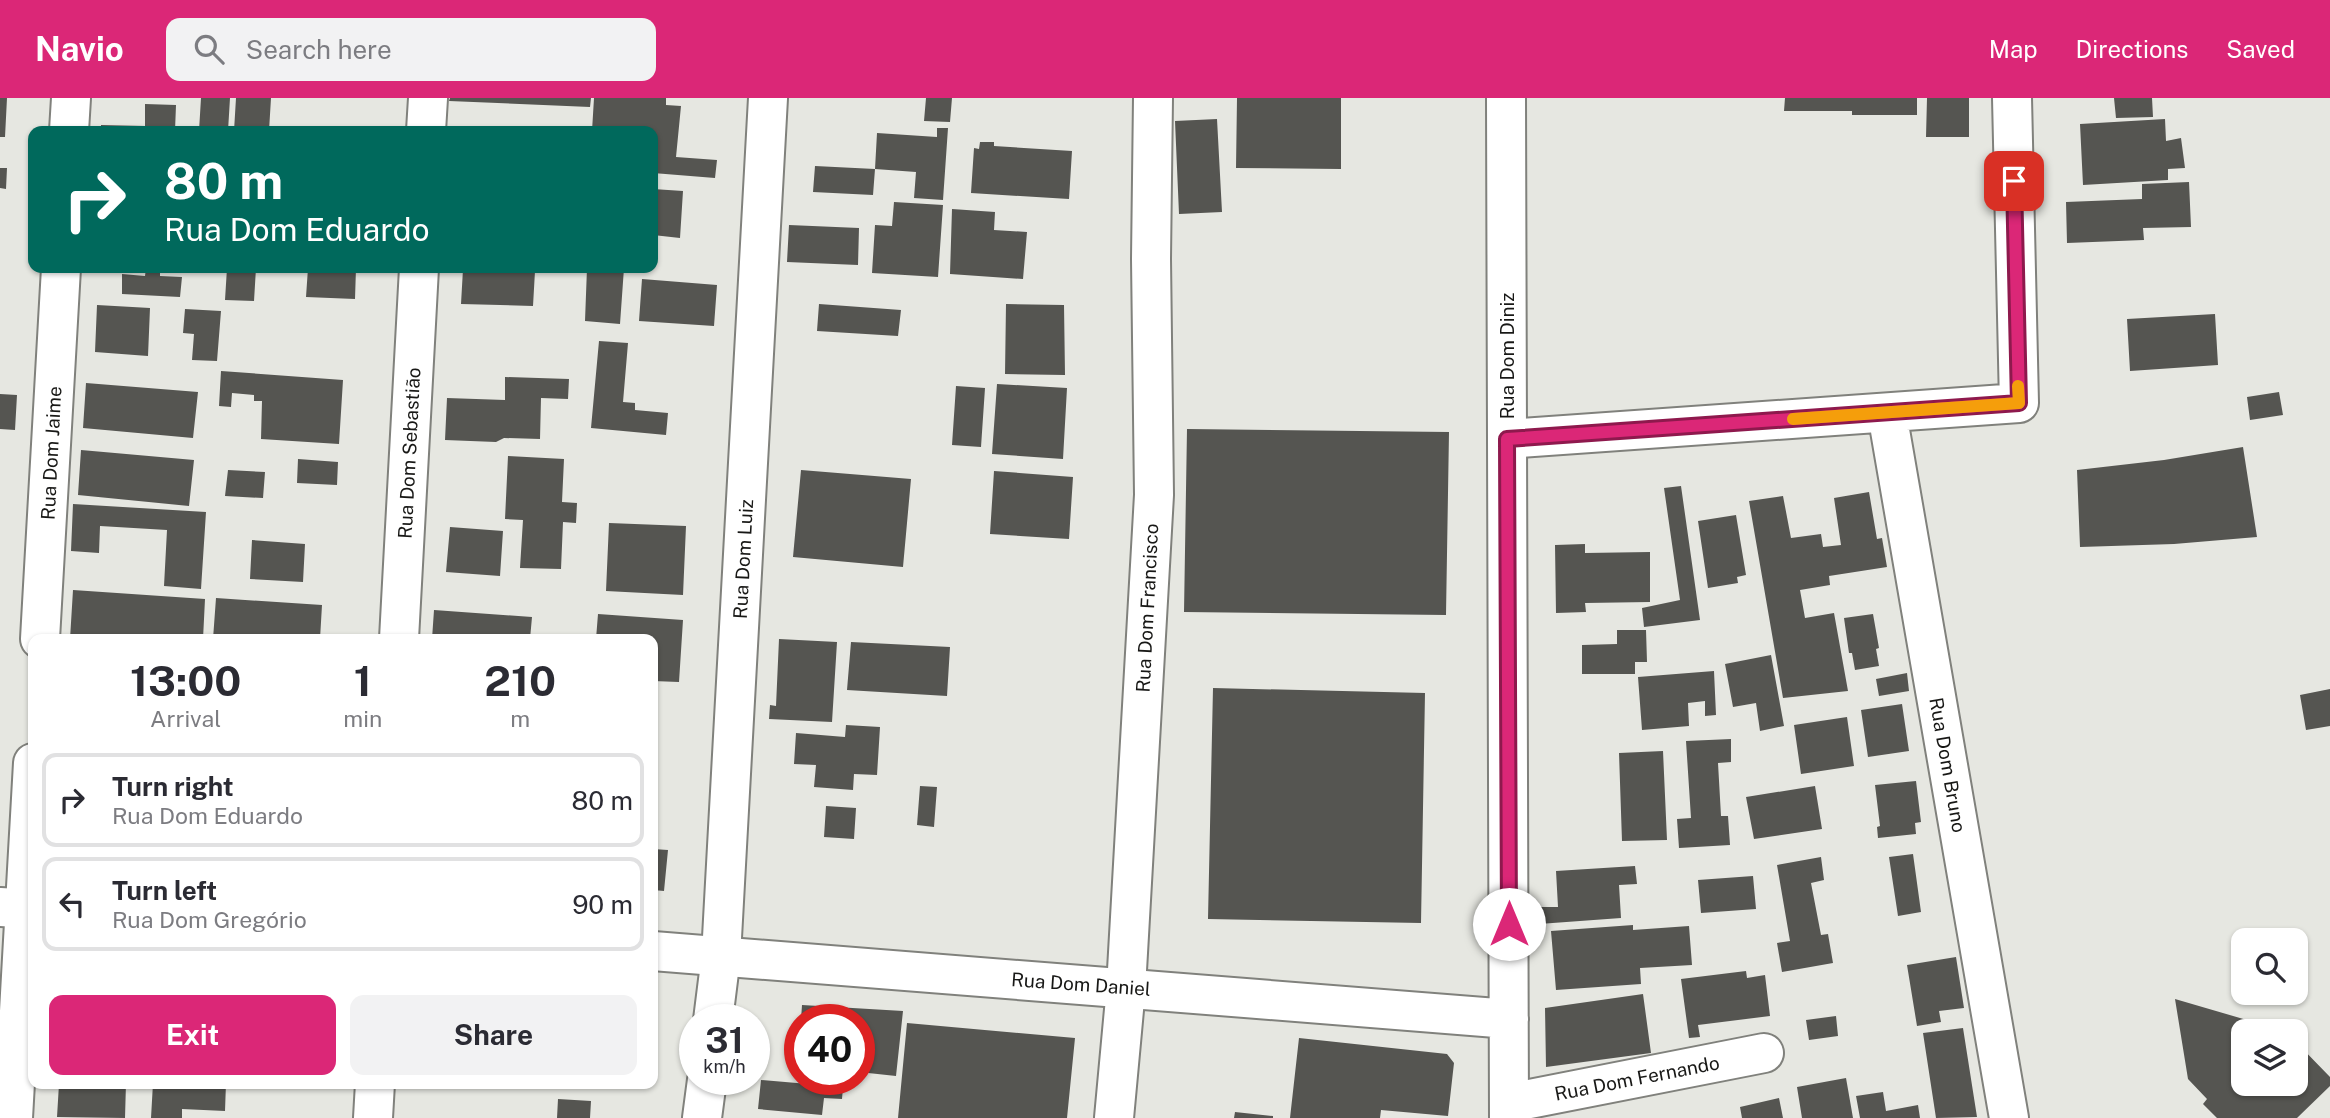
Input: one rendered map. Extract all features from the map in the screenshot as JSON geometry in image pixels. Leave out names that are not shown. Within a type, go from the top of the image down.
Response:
[{"type":"street","points":[[69,126],[71,98]]},
{"type":"street","points":[[426,126],[428,98]]},
{"type":"street","name":"Rua Dom Luiz","points":[[715,1004],[721,956],[768,98]]},
{"type":"street","name":"Rua Dom Francisco","points":[[1114,1118],[1126,988],[1154,495],[1151,259],[1153,98]]},
{"type":"street","name":"Rua Dom Diniz","points":[[1506,98],[1509,1111]]},
{"type":"street","points":[[1507,439],[2019,403],[2012,98]]},
{"type":"street","name":"Rua Dom Jaime","points":[[40,634],[61,273]]},
{"type":"street","name":"Rua Dom Sebastião","points":[[399,634],[419,273]]},
{"type":"street","name":"Rua Dom Bruno","points":[[1887,413],[2009,1118]]},
{"type":"street","points":[[13,1118],[19,908],[28,815]]},
{"type":"street","name":"Rua Dom Daniel","points":[[658,951],[1509,1019]]},
{"type":"street","name":"Rua Dom Fernando","points":[[1509,1111],[1764,1053]]},
{"type":"street","points":[[373,1118],[375,1089]]},
{"type":"street","points":[[702,1118],[705,1095]]},
{"type":"building","points":[[0,98],[7,98],[5,137],[0,137]]},
{"type":"building","points":[[201,98],[230,98],[228,126],[199,126]]},
{"type":"building","points":[[236,98],[271,98],[269,126],[234,126]]},
{"type":"building","points":[[450,98],[591,98],[590,107],[449,101]]},
{"type":"building","points":[[594,98],[666,98],[666,105],[681,106],[676,157],[717,160],[715,178],[658,173],[658,126],[592,126]]},
{"type":"building","points":[[926,98],[952,98],[950,122],[924,121]]},
{"type":"building","points":[[1237,98],[1341,98],[1341,169],[1236,168]]},
{"type":"building","points":[[1785,98],[1917,98],[1917,115],[1784,111]]},
{"type":"building","points":[[1927,98],[1969,98],[1969,137],[1926,137]]},
{"type":"building","points":[[2114,98],[2152,98],[2153,117],[2116,118]]},
{"type":"building","points":[[145,104],[176,105],[175,126],[145,126]]},
{"type":"building","points":[[1217,119],[1222,212],[1179,214],[1175,121]]},
{"type":"building","points":[[2165,119],[2166,141],[2181,138],[2185,168],[2168,169],[2168,180],[2083,185],[2080,124]]},
{"type":"building","points":[[937,128],[948,128],[943,200],[914,198],[916,172],[875,169],[877,133],[937,137]]},
{"type":"building","points":[[980,142],[994,142],[994,146],[1072,151],[1069,199],[971,193],[974,148],[979,149]]},
{"type":"building","points":[[815,166],[875,169],[873,195],[813,192]]},
{"type":"building","points":[[0,168],[7,168],[6,189],[0,188]]},
{"type":"building","points":[[2189,182],[2191,227],[2143,228],[2144,240],[2067,243],[2066,202],[2142,199],[2142,184]]},
{"type":"building","points":[[658,189],[683,191],[680,238],[658,236]]},
{"type":"building","points":[[894,202],[943,205],[938,277],[872,273],[875,225],[892,226]]},
{"type":"building","points":[[952,209],[995,212],[994,230],[1027,232],[1023,279],[950,274]]},
{"type":"building","points":[[789,225],[859,228],[858,265],[787,262]]},
{"type":"building","points":[[145,273],[160,273],[160,276],[182,277],[180,297],[122,294],[122,274],[145,276]]},
{"type":"building","points":[[227,273],[256,273],[254,301],[225,300]]},
{"type":"building","points":[[308,273],[356,273],[355,299],[306,297]]},
{"type":"building","points":[[463,273],[535,273],[533,306],[461,304]]},
{"type":"building","points":[[587,273],[624,273],[620,324],[585,321]]},
{"type":"building","points":[[642,279],[717,285],[714,326],[639,321]]},
{"type":"building","points":[[819,304],[901,310],[898,336],[817,331]]},
{"type":"building","points":[[1006,304],[1064,305],[1065,375],[1005,374]]},
{"type":"building","points":[[97,305],[150,308],[148,356],[95,352]]},
{"type":"building","points":[[185,309],[221,311],[217,361],[192,360],[194,334],[183,333]]},
{"type":"building","points":[[2215,314],[2218,365],[2130,371],[2127,319]]},
{"type":"building","points":[[599,341],[628,343],[623,402],[635,403],[635,410],[668,413],[666,435],[591,428]]},
{"type":"building","points":[[221,371],[343,380],[339,444],[261,439],[262,401],[254,401],[254,395],[232,393],[231,407],[219,406]]},
{"type":"building","points":[[505,377],[569,379],[568,399],[541,398],[540,439],[504,438],[496,442],[445,440],[447,398],[505,400]]},
{"type":"building","points":[[86,383],[198,392],[193,438],[83,428]]},
{"type":"building","points":[[997,384],[1067,388],[1063,459],[992,454]]},
{"type":"building","points":[[956,386],[985,388],[981,447],[952,445]]},
{"type":"building","points":[[2279,392],[2283,415],[2250,420],[2247,397]]},
{"type":"building","points":[[0,394],[17,395],[15,430],[0,429]]},
{"type":"building","points":[[1187,429],[1449,432],[1446,615],[1184,612]]},
{"type":"building","points":[[2243,447],[2257,537],[2174,544],[2080,547],[2077,470]]},
{"type":"building","points":[[81,450],[194,460],[189,506],[78,495]]},
{"type":"building","points":[[508,456],[564,459],[562,502],[577,503],[576,523],[563,522],[561,569],[520,568],[523,520],[505,519]]},
{"type":"building","points":[[298,459],[338,462],[337,485],[297,483]]},
{"type":"building","points":[[228,470],[265,472],[263,498],[225,496]]},
{"type":"building","points":[[801,470],[911,479],[903,567],[793,557]]},
{"type":"building","points":[[994,471],[1073,477],[1069,539],[990,534]]},
{"type":"building","points":[[1681,486],[1700,620],[1644,627],[1642,608],[1680,600],[1664,488]]},
{"type":"building","points":[[1869,492],[1877,539],[1882,538],[1887,567],[1829,576],[1830,585],[1800,590],[1805,618],[1834,613],[1848,691],[1783,698],[1749,501],[1783,496],[1791,538],[1821,534],[1823,547],[1841,545],[1834,498]]},
{"type":"building","points":[[73,504],[206,512],[201,589],[164,586],[167,530],[100,526],[99,553],[71,551]]},
{"type":"building","points":[[1736,515],[1746,575],[1737,577],[1738,583],[1708,588],[1698,521]]},
{"type":"building","points":[[609,523],[686,526],[683,595],[606,591]]},
{"type":"building","points":[[450,527],[503,531],[500,576],[446,572]]},
{"type":"building","points":[[252,540],[305,544],[303,582],[250,579]]},
{"type":"building","points":[[1585,544],[1585,553],[1650,552],[1650,602],[1585,603],[1586,612],[1556,613],[1555,545]]},
{"type":"building","points":[[73,590],[205,599],[203,634],[70,634]]},
{"type":"building","points":[[216,598],[322,605],[320,634],[213,634]]},
{"type":"building","points":[[434,610],[532,617],[530,634],[432,634]]},
{"type":"building","points":[[598,614],[683,620],[679,682],[658,681],[658,634],[596,634]]},
{"type":"building","points":[[1873,614],[1879,666],[1855,670],[1852,653],[1849,653],[1844,618]]},
{"type":"building","points":[[1617,630],[1646,630],[1647,662],[1635,662],[1635,674],[1582,674],[1582,645],[1617,644]]},
{"type":"building","points":[[779,639],[837,642],[832,722],[769,719],[770,705],[776,706]]},
{"type":"building","points":[[851,642],[950,647],[947,696],[847,690]]},
{"type":"building","points":[[1771,655],[1784,726],[1760,731],[1756,703],[1733,707],[1725,664]]},
{"type":"building","points":[[1714,671],[1716,715],[1705,716],[1705,701],[1688,703],[1689,726],[1642,730],[1638,677]]},
{"type":"building","points":[[1907,673],[1909,691],[1879,696],[1876,679]]},
{"type":"building","points":[[1213,688],[1425,693],[1421,923],[1208,919]]},
{"type":"building","points":[[2330,689],[2330,726],[2306,730],[2300,695]]},
{"type":"building","points":[[1902,704],[1909,751],[1868,757],[1861,710]]},
{"type":"building","points":[[1847,717],[1854,766],[1801,774],[1794,725]]},
{"type":"building","points":[[846,725],[880,727],[877,775],[854,774],[853,790],[814,787],[816,765],[794,764],[796,733],[845,737]]},
{"type":"building","points":[[1731,739],[1731,762],[1718,763],[1721,816],[1728,816],[1730,845],[1679,848],[1677,819],[1691,818],[1686,741]]},
{"type":"building","points":[[1663,751],[1667,840],[1622,841],[1619,753]]},
{"type":"building","points":[[1916,781],[1921,822],[1915,823],[1916,834],[1878,838],[1877,827],[1880,826],[1875,785]]},
{"type":"building","points":[[920,786],[937,787],[934,827],[917,825]]},
{"type":"building","points":[[1815,786],[1822,829],[1754,839],[1746,797]]},
{"type":"building","points":[[826,806],[856,808],[854,839],[824,837]]},
{"type":"building","points":[[658,849],[668,850],[664,891],[658,890]]},
{"type":"building","points":[[1913,854],[1921,912],[1898,916],[1889,857]]},
{"type":"building","points":[[1821,857],[1824,880],[1811,883],[1821,935],[1828,934],[1833,963],[1782,972],[1777,943],[1790,941],[1777,865]]},
{"type":"building","points":[[1635,866],[1637,884],[1619,885],[1621,918],[1539,924],[1537,907],[1558,907],[1556,871]]},
{"type":"building","points":[[1753,876],[1756,909],[1701,913],[1698,880]]},
{"type":"building","points":[[1633,925],[1633,930],[1689,926],[1692,965],[1640,968],[1641,984],[1556,990],[1551,931]]},
{"type":"building","points":[[1956,957],[1964,1008],[1939,1011],[1941,1022],[1917,1026],[1907,965]]},
{"type":"building","points":[[1746,971],[1747,978],[1765,975],[1770,1016],[1698,1025],[1700,1037],[1689,1038],[1681,979]]},
{"type":"building","points":[[1643,994],[1651,1053],[1546,1067],[1545,1008]]},
{"type":"building","points":[[2175,999],[2243,1019],[2231,1019],[2231,1096],[2308,1096],[2308,1054],[2330,1077],[2330,1086],[2297,1118],[2217,1118],[2203,1104],[2207,1099],[2188,1079]]},
{"type":"building","points":[[875,1009],[903,1011],[896,1076],[875,1074]]},
{"type":"building","points":[[1836,1016],[1838,1036],[1809,1040],[1806,1020]]},
{"type":"building","points":[[907,1023],[1075,1038],[1067,1118],[898,1118]]},
{"type":"building","points":[[1963,1028],[1977,1117],[1936,1118],[1923,1033]]},
{"type":"building","points":[[1299,1038],[1447,1054],[1454,1063],[1448,1116],[1381,1110],[1380,1118],[1290,1118]]},
{"type":"building","points":[[1846,1078],[1853,1118],[1802,1118],[1797,1087]]},
{"type":"building","points":[[770,1081],[784,1082],[784,1095],[842,1095],[842,1099],[824,1098],[822,1115],[758,1109],[759,1095],[770,1095]]},
{"type":"building","points":[[59,1089],[126,1089],[125,1118],[57,1117]]},
{"type":"building","points":[[153,1089],[226,1089],[225,1111],[182,1109],[182,1118],[151,1118]]},
{"type":"building","points":[[1883,1092],[1886,1111],[1918,1105],[1920,1118],[1860,1118],[1856,1096]]},
{"type":"building","points":[[1779,1098],[1783,1118],[1742,1118],[1740,1107]]},
{"type":"building","points":[[558,1099],[591,1101],[590,1118],[557,1118]]},
{"type":"building","points":[[1235,1112],[1273,1116],[1273,1118],[1234,1118]]},
{"type":"slow traffic","points":[[1793,419],[2019,403],[2018,386]]},
{"type":"route","points":[[1509,924],[1507,439],[2019,403],[2014,181]]}]
